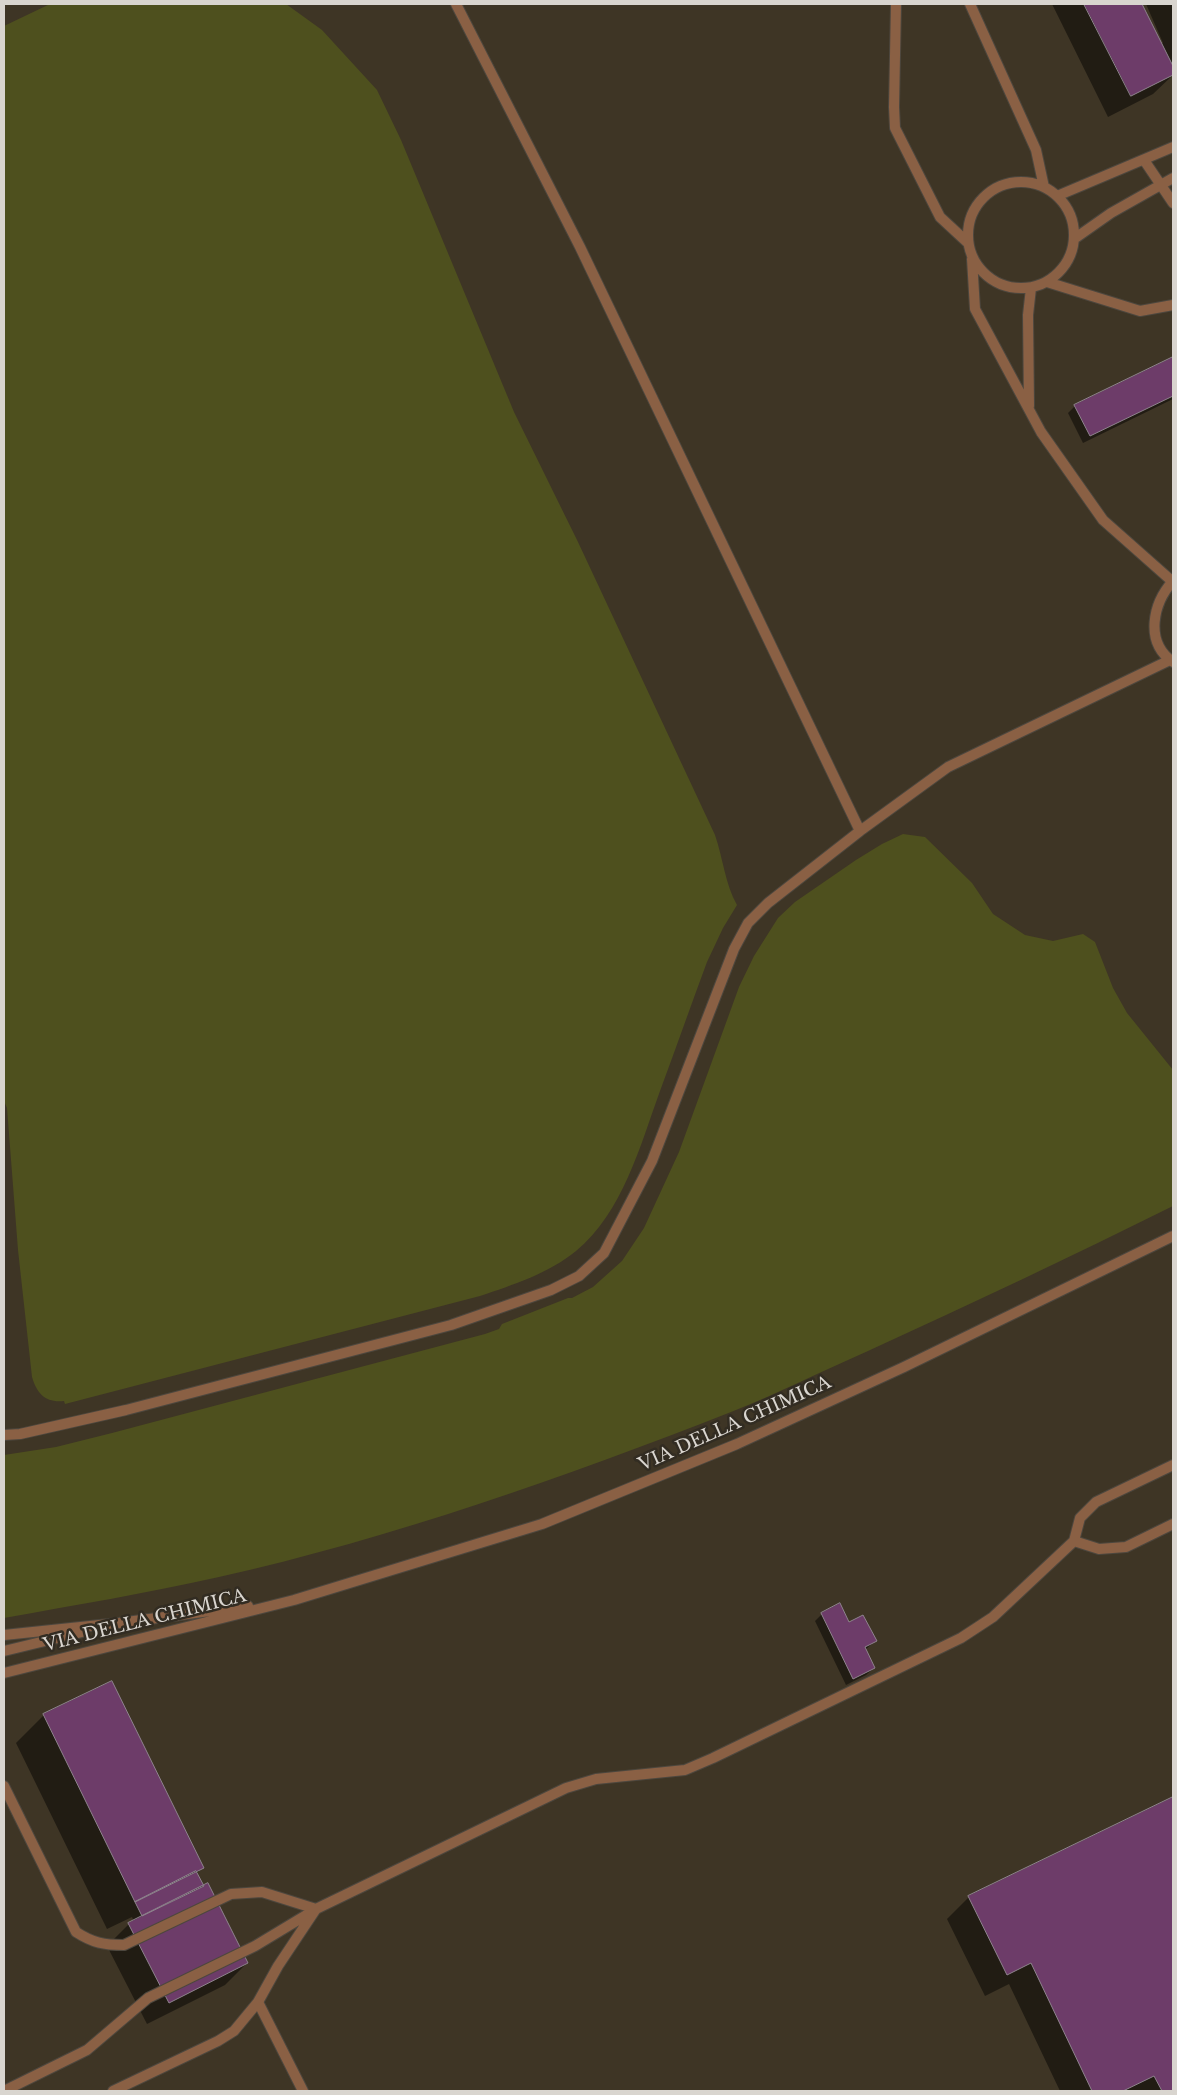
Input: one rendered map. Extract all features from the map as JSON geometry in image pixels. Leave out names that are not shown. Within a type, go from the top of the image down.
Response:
[{"type":"lane","points":[[456,4],[580,247],[860,831]]},
{"type":"lane","points":[[896,4],[895,128],[940,216],[968,242]]},
{"type":"lane","points":[[970,4],[1036,150],[1044,187]]},
{"type":"lane","points":[[1057,196],[1173,147]]},
{"type":"lane","points":[[1144,160],[1173,203]]},
{"type":"lane","points":[[1074,239],[1111,213],[1173,178]]},
{"type":"lane","points":[[4,1435],[20,1434],[126,1410],[451,1325],[551,1290],[579,1276],[604,1253],[652,1161],[734,949],[748,923],[768,903],[860,831],[948,767],[1172,661],[1160,646],[1154,629],[1155,611],[1158,603],[1173,582],[1103,520],[1041,432],[975,309],[972,259],[968,242],[968,224],[974,208],[986,195],[999,187],[1014,182],[1029,182],[1044,187],[1057,196],[1067,208],[1073,222],[1074,239],[1070,256],[1061,271],[1048,282],[1031,288],[1014,289],[997,283],[982,273],[972,259]]},
{"type":"lane","points":[[1048,282],[1140,310],[1173,305]]},
{"type":"lane","points":[[1029,407],[1028,315],[1031,288]]},
{"type":"lane","name":"VIA DELLA CHIMICA","points":[[4,1673],[294,1600],[542,1524],[728,1448],[904,1367],[1173,1236]]},
{"type":"lane","points":[[4,2091],[87,2050],[148,1998],[255,1946],[316,1909],[566,1788],[596,1780],[685,1770],[961,1638],[992,1617],[1074,1541],[1080,1518],[1096,1502],[1173,1465]]},
{"type":"lane","points":[[1074,1541],[1099,1549],[1126,1547],[1173,1524]]},
{"type":"lane","name":"VIA DELLA CHIMICA","points":[[4,1635],[119,1623],[294,1600]]},
{"type":"lane","points":[[4,1651],[119,1623]]},
{"type":"lane","points":[[4,1786],[76,1932],[91,1941],[109,1945],[124,1945],[231,1894],[262,1892],[316,1909]]},
{"type":"lane","points":[[112,2091],[218,2041],[234,2031],[258,2002],[278,1966],[316,1909]]},
{"type":"lane","points":[[258,2002],[303,2091]]},
{"type":"shaded area","points":[[4,4],[1173,4],[1173,2091],[4,2091]]},
{"type":"shaded area","points":[[50,4],[286,4],[322,30],[377,90],[401,140],[514,412],[578,542],[715,835],[727,880],[737,905],[723,928],[707,962],[628,1177],[606,1217],[576,1251],[542,1272],[518,1283],[480,1296],[65,1404],[64,1401],[47,1399],[43,1396],[32,1377],[18,1250],[7,1108],[4,1101],[4,26]]},
{"type":"shaded area","points":[[903,834],[925,837],[972,883],[993,914],[1025,935],[1053,941],[1083,934],[1095,942],[1113,988],[1127,1013],[1173,1070],[1173,1206],[983,1298],[765,1398],[605,1460],[414,1525],[349,1544],[219,1577],[112,1599],[4,1618],[4,1455],[56,1447],[112,1433],[485,1334],[499,1329],[502,1324],[572,1298],[593,1287],[622,1261],[644,1228],[679,1152],[739,987],[754,956],[778,918],[795,902],[856,860]]},
{"type":"building","points":[[1084,4],[1142,4],[1173,66],[1173,75],[1131,96]]},
{"type":"building","points":[[1173,357],[1173,396],[1090,436],[1074,405]]},
{"type":"building","points":[[840,1603],[849,1622],[863,1615],[877,1641],[865,1647],[875,1668],[853,1679],[821,1613]]},
{"type":"building","points":[[112,1681],[204,1868],[135,1902],[43,1714]]},
{"type":"building","points":[[1173,1797],[1173,2091],[1162,2091],[1154,2076],[1123,2091],[1092,2091],[1031,1963],[1007,1975],[968,1896]]},
{"type":"building","points":[[196,1871],[204,1886],[142,1916],[135,1902]]},
{"type":"building","points":[[208,1883],[248,1963],[169,2003],[128,1923]]}]
